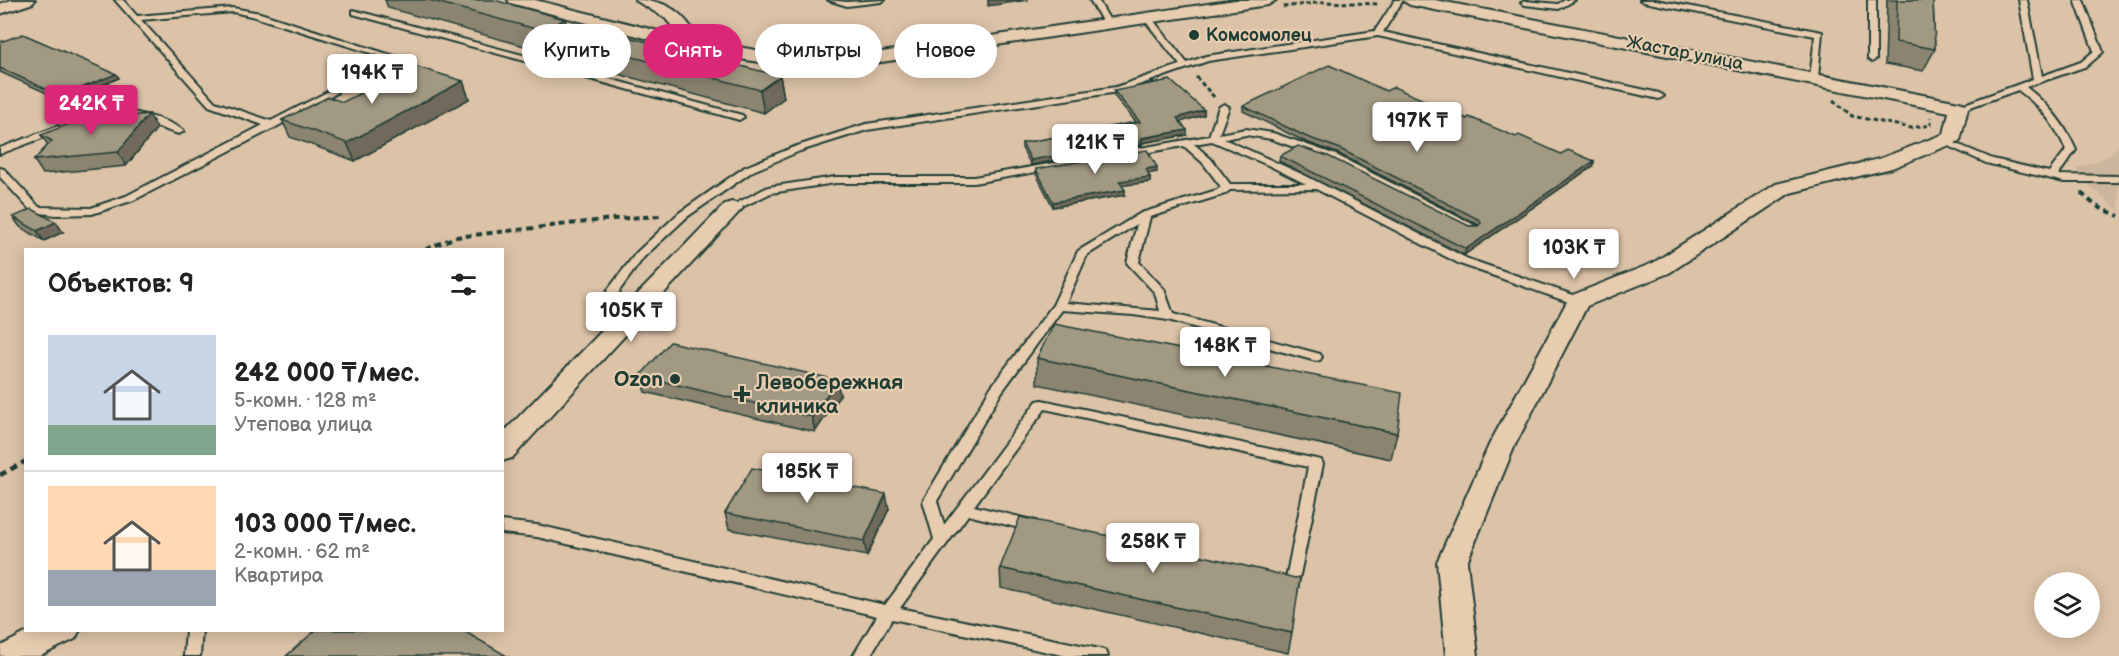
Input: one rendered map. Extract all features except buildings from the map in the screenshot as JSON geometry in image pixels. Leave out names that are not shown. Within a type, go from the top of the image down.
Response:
[{"type":"street","points":[[0,9],[27,0]]},
{"type":"street","points":[[516,0],[606,24]]},
{"type":"street","points":[[643,0],[671,15],[679,24]]},
{"type":"street","points":[[743,53],[803,63],[868,59],[1268,0]]},
{"type":"street","name":"Жастар улица","points":[[1410,0],[1959,108]]},
{"type":"street","points":[[1462,656],[1452,562],[1502,445],[1578,301],[1661,268],[1783,188],[1885,164],[1953,137],[1959,108]]},
{"type":"street","points":[[504,449],[732,208]]},
{"type":"street","points":[[12,656],[59,632]]},
{"type":"lane","points":[[119,0],[212,104],[273,125]]},
{"type":"lane","points":[[832,0],[847,4],[880,0]]},
{"type":"lane","points":[[1094,0],[1108,24]]},
{"type":"lane","points":[[1378,33],[1399,0]]},
{"type":"lane","points":[[1517,20],[1526,2],[1559,7],[1571,0]]},
{"type":"lane","points":[[1644,0],[1818,34],[1814,78]]},
{"type":"lane","points":[[1872,0],[1872,59]]},
{"type":"lane","points":[[2023,0],[2038,80]]},
{"type":"lane","points":[[1959,108],[2084,64],[2099,52],[2079,0]]},
{"type":"lane","points":[[137,18],[233,10],[396,58]]},
{"type":"lane","points":[[356,12],[522,57]]},
{"type":"lane","points":[[1147,18],[1185,66]]},
{"type":"lane","points":[[621,323],[613,291],[640,255],[683,215],[749,169],[796,149],[866,128],[1118,89],[1206,59],[1378,33],[1659,96]]},
{"type":"lane","points":[[597,78],[738,117]]},
{"type":"lane","points":[[2020,87],[2041,102],[2061,124],[2071,150],[2052,177]]},
{"type":"lane","points":[[0,171],[36,210],[92,211],[130,198],[332,93]]},
{"type":"lane","points":[[1213,138],[1224,107]]},
{"type":"lane","points":[[0,151],[92,116],[112,112],[129,112],[179,131]]},
{"type":"lane","points":[[732,208],[768,190],[835,180],[974,180],[1246,132],[1273,136],[1332,157],[1473,227]]},
{"type":"lane","points":[[1213,138],[1317,187],[1451,256],[1578,301]]},
{"type":"lane","points":[[1942,141],[1989,160],[2064,180],[2119,179]]},
{"type":"lane","points":[[1185,142],[1207,161],[1227,187]]},
{"type":"lane","points":[[941,540],[930,501],[996,390],[1059,306],[1082,253],[1145,215],[1221,192],[1227,187],[1317,187]]},
{"type":"lane","points":[[1145,215],[1133,263],[1160,292],[1168,316]]},
{"type":"lane","points":[[1059,306],[1168,316],[1316,357]]},
{"type":"lane","points":[[861,656],[888,612],[1042,404],[1316,464],[1291,590],[1268,584]]},
{"type":"lane","points":[[964,509],[1043,528]]},
{"type":"lane","points":[[504,527],[537,531],[888,612],[1100,656]]},
{"type":"lane","points":[[192,656],[194,632]]},
{"type":"path","points":[[1185,66],[1224,107]]},
{"type":"path","points":[[2064,180],[2096,206],[2119,216]]},
{"type":"path","points":[[428,248],[456,237],[612,219],[683,215]]},
{"type":"path","points":[[0,475],[24,462]]},
{"type":"shaded area","points":[[2119,146],[2119,211],[2085,182],[2076,169],[2107,157]]},
{"type":"place","name":"Комсомолец","points":[[1194,35]]},
{"type":"place","name":"Ozon","points":[[675,379]]},
{"type":"place","name":"Левобережная клиника","points":[[742,394]]}]
